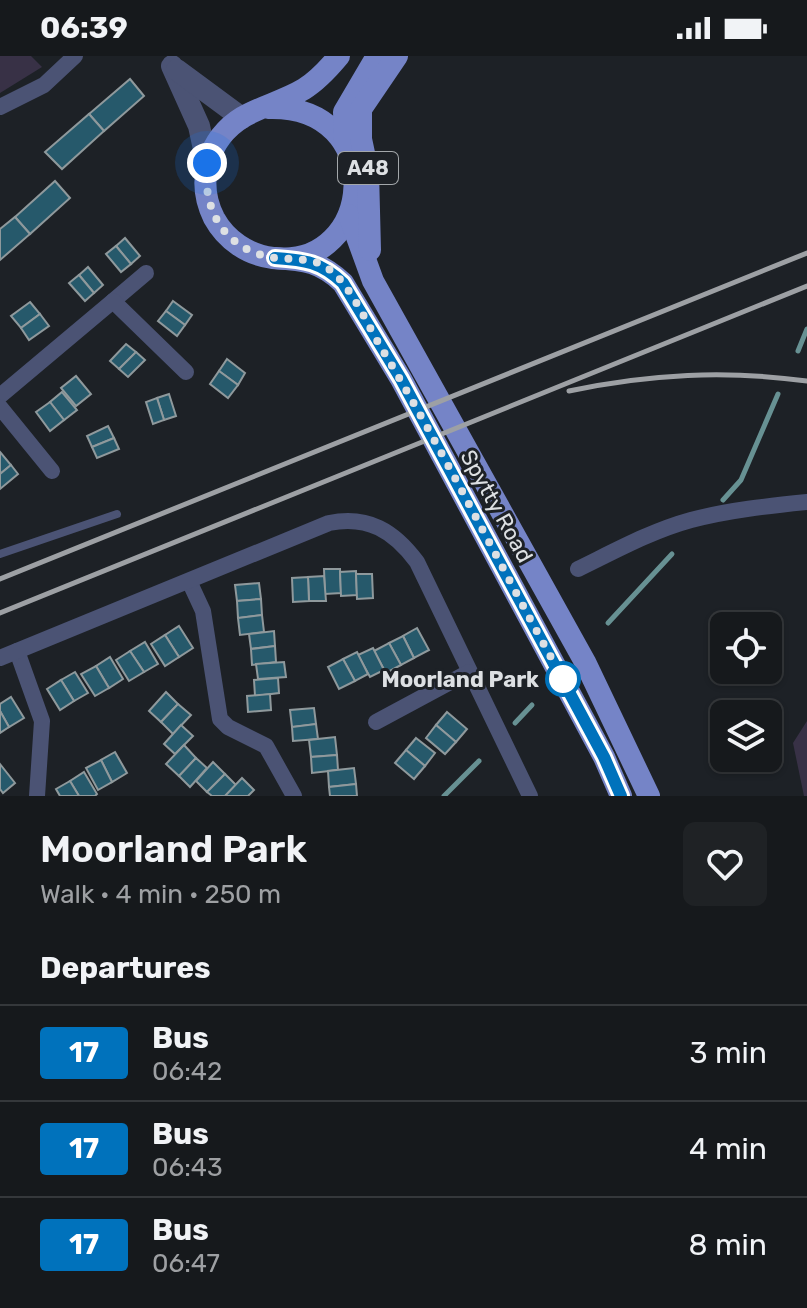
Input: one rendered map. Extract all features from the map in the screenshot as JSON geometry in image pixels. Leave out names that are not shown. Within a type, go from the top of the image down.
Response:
[{"type":"main road","name":"A48","points":[[207,163],[215,145],[242,118],[306,88],[339,56]]},
{"type":"main road","name":"A48","points":[[275,258],[297,256],[319,248],[336,234],[349,215],[356,191],[354,166],[345,142],[344,112],[377,56]]},
{"type":"main road","name":"A48","points":[[378,291],[369,247],[368,172],[359,122],[361,109],[372,88],[397,56]]},
{"type":"main road","name":"A48","points":[[268,108],[290,107],[312,114],[330,126],[345,142]]},
{"type":"main road","points":[[207,163],[205,185],[209,207],[219,226],[234,242],[253,253],[275,258]]},
{"type":"main road","name":"Spytty Road","points":[[349,215],[378,291],[585,662],[649,796]]},
{"type":"main road","name":"Spytty Road","points":[[275,258],[312,261],[328,268],[343,283],[401,379],[597,744],[621,796]]},
{"type":"street","points":[[0,107],[44,85],[75,56]]},
{"type":"street","points":[[166,61],[242,118]]},
{"type":"street","points":[[166,61],[199,126],[207,163]]},
{"type":"street","points":[[0,396],[146,273]]},
{"type":"street","points":[[113,301],[186,372]]},
{"type":"street","points":[[0,407],[52,471]]},
{"type":"street","points":[[578,569],[647,535],[689,521],[729,511],[807,502]]},
{"type":"street","points":[[0,658],[190,583],[329,523],[351,520],[374,524],[393,535],[417,562],[530,796]]},
{"type":"street","points":[[190,583],[203,611],[220,719],[228,727],[266,746],[294,796]]},
{"type":"street","points":[[17,651],[42,721],[37,796]]},
{"type":"street","points":[[376,722],[469,672]]},
{"type":"lane","points":[[0,554],[117,514]]},
{"type":"shaded area","points":[[0,56],[31,56],[42,67],[0,93]]},
{"type":"shaded area","points":[[807,721],[807,796],[804,796],[793,743]]},
{"type":"building","points":[[130,79],[144,96],[104,131],[89,114]]},
{"type":"building","points":[[89,114],[104,131],[62,169],[45,152]]},
{"type":"building","points":[[55,181],[70,198],[30,234],[15,217]]},
{"type":"building","points":[[15,217],[30,234],[0,260],[0,229]]},
{"type":"building","points":[[125,238],[140,256],[131,264],[116,246]]},
{"type":"building","points":[[116,246],[131,264],[121,272],[106,254]]},
{"type":"building","points":[[88,267],[103,285],[94,293],[79,275]]},
{"type":"building","points":[[79,275],[94,293],[85,301],[69,283]]},
{"type":"building","points":[[173,301],[192,315],[185,325],[166,311]]},
{"type":"building","points":[[30,302],[40,314],[21,328],[11,316]]},
{"type":"building","points":[[166,311],[185,325],[177,336],[158,321]]},
{"type":"building","points":[[40,314],[49,326],[29,340],[21,328]]},
{"type":"building","points":[[126,344],[136,352],[119,369],[110,361]]},
{"type":"building","points":[[136,352],[145,360],[128,377],[119,369]]},
{"type":"building","points":[[227,359],[245,373],[238,385],[219,371]]},
{"type":"building","points":[[219,371],[238,385],[228,398],[210,384]]},
{"type":"building","points":[[76,376],[91,394],[76,406],[61,388]]},
{"type":"building","points":[[62,392],[77,410],[64,420],[50,402]]},
{"type":"building","points":[[169,394],[176,416],[164,420],[157,398]]},
{"type":"building","points":[[157,398],[164,420],[153,424],[146,402]]},
{"type":"building","points":[[50,402],[64,420],[50,431],[36,412]]},
{"type":"building","points":[[108,426],[114,438],[92,447],[87,436]]},
{"type":"building","points":[[114,438],[119,449],[97,458],[92,447]]},
{"type":"building","points":[[0,452],[11,465],[0,474]]},
{"type":"building","points":[[11,465],[18,474],[0,489],[0,474]]},
{"type":"building","points":[[324,569],[340,569],[341,593],[325,594]]},
{"type":"building","points":[[356,571],[357,595],[341,596],[340,572]]},
{"type":"building","points":[[356,574],[372,574],[373,598],[357,599]]},
{"type":"building","points":[[324,576],[326,601],[309,601],[308,577]]},
{"type":"building","points":[[308,577],[309,601],[293,602],[292,578]]},
{"type":"building","points":[[259,583],[261,599],[237,601],[235,585]]},
{"type":"building","points":[[261,599],[262,615],[238,618],[237,601]]},
{"type":"building","points":[[262,615],[264,632],[240,635],[238,618]]},
{"type":"building","points":[[179,626],[193,648],[179,657],[165,635]]},
{"type":"building","points":[[417,628],[429,650],[414,658],[403,636]]},
{"type":"building","points":[[274,631],[275,646],[251,649],[249,634]]},
{"type":"building","points":[[165,635],[179,657],[165,666],[151,644]]},
{"type":"building","points":[[403,636],[414,658],[401,665],[389,643]]},
{"type":"building","points":[[145,642],[158,664],[144,672],[130,651]]},
{"type":"building","points":[[389,643],[401,665],[386,673],[374,651]]},
{"type":"building","points":[[275,646],[276,662],[252,665],[251,649]]},
{"type":"building","points":[[373,648],[384,670],[370,677],[358,655]]},
{"type":"building","points":[[130,651],[144,672],[129,681],[116,660]]},
{"type":"building","points":[[357,652],[368,674],[355,681],[343,659]]},
{"type":"building","points":[[110,657],[123,679],[109,688],[96,666]]},
{"type":"building","points":[[343,659],[355,681],[339,689],[328,667]]},
{"type":"building","points":[[284,662],[286,677],[258,679],[256,664]]},
{"type":"building","points":[[96,666],[109,688],[95,696],[81,674]]},
{"type":"building","points":[[75,672],[88,693],[74,701],[61,680]]},
{"type":"building","points":[[278,678],[279,693],[255,696],[254,680]]},
{"type":"building","points":[[61,680],[74,701],[60,710],[47,689]]},
{"type":"building","points":[[166,692],[178,704],[161,722],[149,711]]},
{"type":"building","points":[[270,694],[271,710],[248,712],[247,696]]},
{"type":"building","points":[[11,697],[24,718],[9,727],[0,711],[0,704]]},
{"type":"building","points":[[178,704],[191,715],[173,734],[161,722]]},
{"type":"building","points":[[314,708],[316,724],[292,727],[290,710]]},
{"type":"building","points":[[0,711],[9,727],[0,733]]},
{"type":"building","points":[[447,712],[467,729],[456,742],[436,725]]},
{"type":"building","points":[[316,724],[318,739],[293,741],[292,727]]},
{"type":"building","points":[[181,725],[193,736],[175,754],[164,744]]},
{"type":"building","points":[[436,725],[456,742],[445,754],[426,738]]},
{"type":"building","points":[[335,737],[337,755],[311,757],[309,740]]},
{"type":"building","points":[[416,738],[435,753],[425,766],[406,750]]},
{"type":"building","points":[[184,745],[196,758],[179,776],[166,764]]},
{"type":"building","points":[[406,750],[425,766],[414,779],[395,763]]},
{"type":"building","points":[[115,752],[127,773],[112,782],[101,760]]},
{"type":"building","points":[[337,755],[338,770],[312,773],[311,757]]},
{"type":"building","points":[[196,758],[207,768],[190,787],[179,776]]},
{"type":"building","points":[[101,760],[112,782],[98,790],[86,768]]},
{"type":"building","points":[[213,762],[225,774],[207,792],[196,781]]},
{"type":"building","points":[[0,764],[15,783],[3,793],[0,789]]},
{"type":"building","points":[[354,768],[356,784],[329,787],[328,771]]},
{"type":"building","points":[[84,772],[97,794],[95,796],[79,796],[70,781]]},
{"type":"building","points":[[225,774],[236,785],[225,796],[212,796],[207,792]]},
{"type":"building","points":[[242,778],[254,790],[248,796],[225,796]]},
{"type":"building","points":[[70,781],[79,796],[60,796],[56,789]]},
{"type":"building","points":[[356,784],[357,796],[330,796],[329,787]]},
{"type":"waterway","points":[[798,351],[807,329]]},
{"type":"waterway","points":[[723,500],[741,480],[778,394]]},
{"type":"waterway","points":[[608,623],[672,554]]},
{"type":"waterway","points":[[515,723],[532,705]]},
{"type":"waterway","points":[[444,796],[479,761]]},
{"type":"railway","points":[[0,579],[807,253]]},
{"type":"railway","points":[[0,613],[807,286]]},
{"type":"railway","points":[[569,391],[658,377],[717,375],[807,381]]},
{"type":"bus line","name":"17","points":[[275,258],[312,261],[328,268],[343,283],[401,379],[604,757],[621,796]]},
{"type":"place","name":"Moorland Park","points":[[563,679]]},
{"type":"route","points":[[207,163],[205,185],[209,207],[219,226],[234,242],[253,253],[312,261],[328,268],[343,283],[401,379],[563,679]]}]
